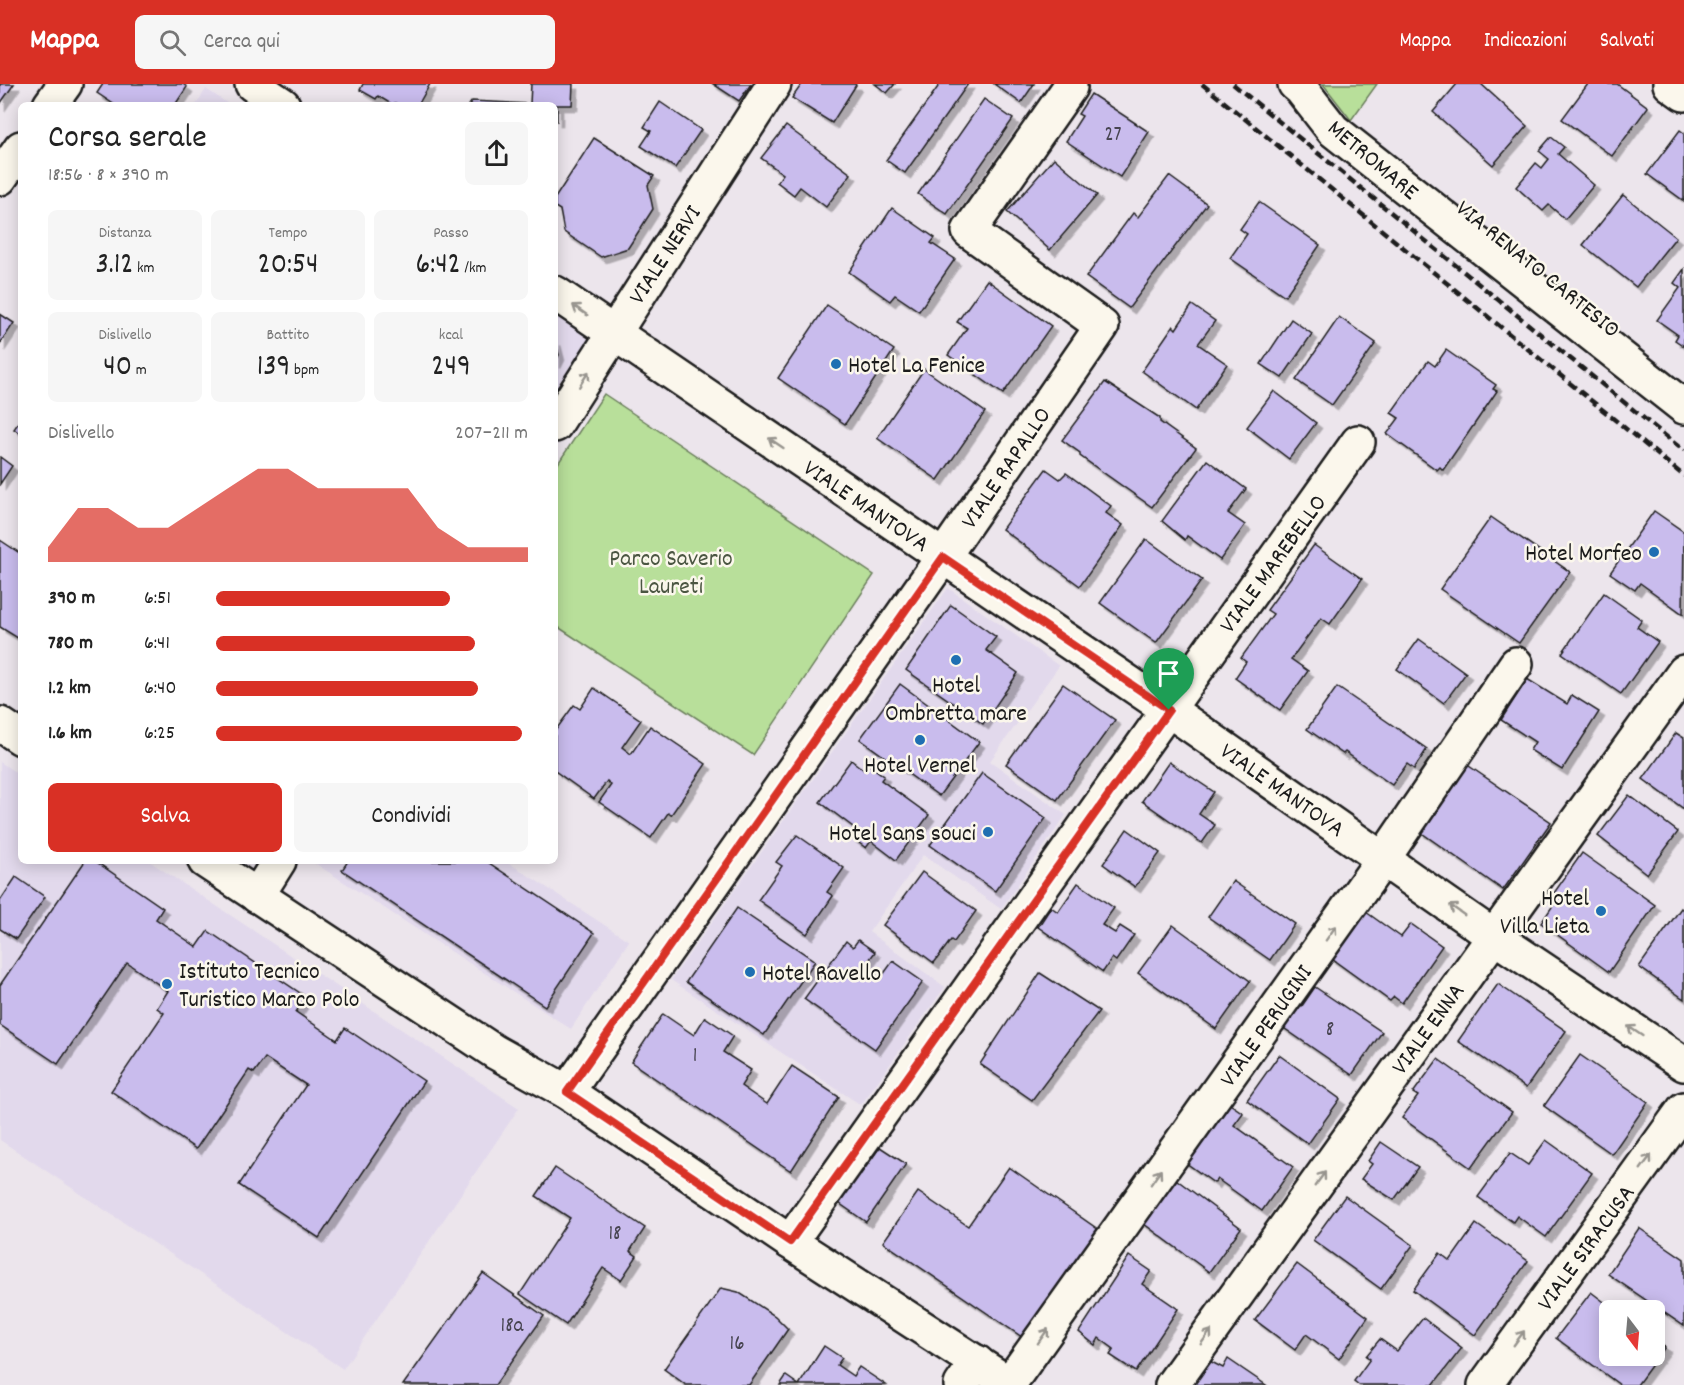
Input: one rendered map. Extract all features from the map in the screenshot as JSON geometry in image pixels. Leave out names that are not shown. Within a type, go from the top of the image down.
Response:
[{"type":"street","points":[[53,102],[65,84]]},
{"type":"street","points":[[252,84],[279,102]]},
{"type":"street","name":"VIALE NERVI","points":[[558,420],[774,84]]},
{"type":"street","name":"METROMARE","points":[[1295,84],[1333,130],[1684,407]]},
{"type":"street","points":[[1670,84],[1684,94]]},
{"type":"street","name":"VIALE RAPALLO","points":[[567,1092],[943,557],[1102,326],[969,231],[1070,87]]},
{"type":"street","name":"VIA RENATO CARTESIO","points":[[1394,151],[1684,384]]},
{"type":"street","points":[[0,178],[18,152]]},
{"type":"street","name":"VIALE MANTOVA","points":[[558,294],[1169,710],[1493,936],[1684,1064]]},
{"type":"street","name":"VIALE MAREBELLO","points":[[790,1242],[1358,442]]},
{"type":"street","name":"VIALE PERUGINI","points":[[1010,1384],[1383,859],[1516,664]]},
{"type":"street","name":"VIALE ENNA","points":[[1172,1385],[1684,672]]},
{"type":"street","points":[[0,724],[18,736]]},
{"type":"street","points":[[209,864],[495,1052],[567,1092],[790,1242],[969,1373],[1010,1384]]},
{"type":"street","points":[[257,896],[277,864]]},
{"type":"street","name":"VIALE SIRACUSA","points":[[1485,1385],[1684,1109]]},
{"type":"shaded area","points":[[206,89],[226,102],[198,102]]},
{"type":"shaded area","points":[[558,317],[595,339],[558,394]]},
{"type":"shaded area","points":[[948,588],[1059,666],[990,761],[1066,815],[1001,909],[923,855],[869,932],[945,987],[861,1105],[671,980]]},
{"type":"shaded area","name":"Istituto Tecnico Turistico Marco Polo","points":[[0,762],[18,774],[18,864],[153,864],[519,1108],[343,1369],[0,1140]]},
{"type":"shaded area","points":[[316,864],[511,864],[629,941],[571,1029]]},
{"type":"green space","points":[[1323,84],[1377,84],[1351,120]]},
{"type":"green space","name":"Parco Saverio Laureti","points":[[604,394],[874,575],[753,755],[558,627],[558,463]]},
{"type":"building","points":[[0,84],[14,84],[0,104]]},
{"type":"building","points":[[103,84],[183,84],[187,87],[177,102],[110,102],[97,93]]},
{"type":"building","points":[[363,84],[430,84],[420,102],[388,102],[378,96],[376,99],[360,90]]},
{"type":"building","points":[[531,84],[573,84],[572,105],[558,105],[558,102],[530,102]]},
{"type":"building","points":[[713,84],[751,84],[739,101]]},
{"type":"building","points":[[802,84],[856,85],[832,123],[792,98]]},
{"type":"building","points":[[875,84],[895,84],[887,93]]},
{"type":"building","points":[[940,84],[968,84],[905,173],[886,160]]},
{"type":"building","points":[[994,84],[1034,84],[1021,103]]},
{"type":"building","points":[[1457,84],[1481,84],[1527,126],[1493,165],[1433,112]]},
{"type":"building","points":[[1588,84],[1617,84],[1648,107],[1612,156],[1562,119]]},
{"type":"building","points":[[1091,94],[1149,132],[1120,177],[1066,141],[1082,116],[1078,114]]},
{"type":"building","points":[[984,99],[1013,119],[947,214],[918,194]]},
{"type":"building","points":[[660,102],[701,130],[675,168],[641,146],[651,131],[644,127]]},
{"type":"building","points":[[786,126],[851,174],[826,207],[800,187],[794,195],[777,182],[783,174],[761,158]]},
{"type":"building","points":[[1680,130],[1684,133],[1684,201],[1647,174]]},
{"type":"building","points":[[1551,137],[1564,147],[1558,154],[1594,185],[1565,219],[1549,205],[1543,211],[1516,187],[1536,163],[1542,168],[1549,159],[1539,151]]},
{"type":"building","points":[[594,138],[654,176],[648,185],[653,209],[628,248],[601,257],[564,232],[558,209],[558,193]]},
{"type":"building","points":[[1054,158],[1097,195],[1050,250],[1007,212]]},
{"type":"building","points":[[1169,176],[1207,204],[1129,308],[1086,277],[1133,213],[1138,217]]},
{"type":"building","points":[[1623,195],[1676,237],[1636,287],[1583,245]]},
{"type":"building","points":[[1259,202],[1320,245],[1285,296],[1230,258],[1247,234],[1240,229]]},
{"type":"building","points":[[892,208],[935,238],[931,243],[955,259],[919,311],[895,295],[890,301],[849,272]]},
{"type":"building","points":[[1684,269],[1684,346],[1675,340],[1678,335],[1657,320],[1680,288],[1674,283]]},
{"type":"building","points":[[987,280],[1051,326],[1003,394],[948,355],[967,328],[957,322]]},
{"type":"building","name":"Hotel La Fenice","points":[[827,305],[894,350],[845,424],[778,378]]},
{"type":"building","points":[[1192,305],[1215,321],[1198,344],[1227,364],[1196,410],[1142,371],[1173,326],[1176,329]]},
{"type":"building","points":[[0,314],[14,323],[0,344]]},
{"type":"building","points":[[1339,317],[1376,343],[1332,405],[1296,380]]},
{"type":"building","points":[[1291,319],[1312,334],[1282,378],[1261,364]]},
{"type":"building","points":[[1446,350],[1496,385],[1493,389],[1497,391],[1443,470],[1440,467],[1437,470],[1387,434],[1399,418],[1391,413],[1428,361],[1435,366]]},
{"type":"building","points":[[924,369],[985,412],[938,480],[877,438]]},
{"type":"building","points":[[1105,382],[1160,418],[1160,422],[1196,448],[1152,507],[1080,456],[1080,453],[1062,440]]},
{"type":"building","points":[[1274,391],[1316,423],[1289,459],[1247,427]]},
{"type":"building","points":[[0,457],[12,466],[0,484]]},
{"type":"building","points":[[1207,460],[1246,489],[1228,513],[1245,525],[1220,560],[1187,536],[1185,540],[1162,521]]},
{"type":"building","points":[[1046,469],[1060,479],[1066,473],[1111,506],[1106,513],[1123,525],[1080,586],[1002,529]]},
{"type":"building","name":"Hotel Morfeo","points":[[1654,511],[1684,532],[1683,614],[1640,583],[1635,590],[1610,573]]},
{"type":"building","points":[[1491,517],[1570,572],[1519,643],[1440,589]]},
{"type":"building","points":[[1146,539],[1202,580],[1156,643],[1100,603]]},
{"type":"building","points":[[0,540],[18,552],[18,638],[0,627]]},
{"type":"building","points":[[1314,545],[1362,579],[1330,624],[1321,618],[1291,659],[1308,671],[1280,710],[1235,678],[1246,662],[1241,658],[1273,614],[1267,610]]},
{"type":"building","points":[[1604,593],[1642,620],[1637,627],[1658,642],[1621,694],[1562,653]]},
{"type":"building","name":"Hotel Ombretta mare","points":[[951,605],[996,637],[986,650],[1018,673],[983,724],[906,670]]},
{"type":"building","points":[[1419,639],[1466,673],[1444,703],[1397,669]]},
{"type":"building","points":[[1527,679],[1567,704],[1572,695],[1599,712],[1562,770],[1530,750],[1535,742],[1501,720]]},
{"type":"building","name":"Hotel Vernel","points":[[900,684],[979,742],[939,796],[860,739]]},
{"type":"building","points":[[1063,684],[1115,720],[1057,800],[1006,764]]},
{"type":"building","points":[[1337,687],[1427,749],[1414,769],[1407,764],[1392,785],[1307,729]]},
{"type":"building","points":[[594,688],[641,720],[622,747],[631,754],[650,726],[706,764],[671,815],[668,813],[651,838],[599,802],[611,785],[607,781],[594,799],[558,773],[558,727],[574,705],[580,709]]},
{"type":"building","points":[[1676,733],[1684,738],[1684,809],[1643,779]]},
{"type":"building","points":[[851,760],[864,770],[868,764],[884,776],[881,780],[929,815],[896,860],[871,841],[866,848],[851,837],[857,830],[820,802]]},
{"type":"building","points":[[1169,762],[1214,792],[1199,814],[1215,825],[1202,843],[1142,801]]},
{"type":"building","points":[[1466,764],[1551,822],[1503,890],[1419,831]]},
{"type":"building","name":"Hotel Sans souci","points":[[982,773],[1046,818],[995,891],[930,845]]},
{"type":"building","points":[[1629,795],[1678,832],[1647,874],[1598,836]]},
{"type":"building","points":[[1127,829],[1160,853],[1135,887],[1103,864]]},
{"type":"building","points":[[797,835],[844,868],[827,892],[833,896],[807,934],[758,900],[782,866],[776,862]]},
{"type":"building","name":"Hotel Villa Lieta","points":[[1582,853],[1655,905],[1609,972],[1541,923],[1554,904],[1549,900]]},
{"type":"building","points":[[83,864],[99,864],[163,908],[156,919],[197,947],[208,931],[306,997],[296,1012],[337,1040],[345,1028],[424,1081],[319,1238],[239,1185],[306,1085],[265,1058],[254,1073],[249,1070],[196,1149],[111,1091],[164,1013],[157,1008],[168,991],[127,963],[58,1064],[0,1025],[0,985]]},
{"type":"building","points":[[346,864],[490,864],[594,933],[545,1006],[342,870]]},
{"type":"building","points":[[922,872],[976,911],[954,942],[951,940],[934,963],[883,925]]},
{"type":"building","points":[[16,877],[45,897],[16,939],[0,929],[0,901]]},
{"type":"building","points":[[1233,881],[1295,924],[1270,960],[1208,917]]},
{"type":"building","points":[[1078,883],[1114,908],[1102,925],[1115,933],[1120,926],[1134,935],[1116,961],[1112,958],[1103,972],[1038,927],[1051,907],[1058,912]]},
{"type":"building","points":[[1359,907],[1401,937],[1411,924],[1442,946],[1402,1003],[1394,997],[1390,1001],[1325,954]]},
{"type":"building","name":"Hotel Ravello","points":[[737,908],[815,961],[764,1035],[686,982]]},
{"type":"building","points":[[1681,908],[1684,911],[1684,999],[1639,967]]},
{"type":"building","points":[[1173,925],[1250,981],[1216,1029],[1138,973]]},
{"type":"building","points":[[858,940],[875,952],[864,967],[880,979],[893,961],[923,982],[875,1049],[804,999],[846,941],[853,947]]},
{"type":"building","points":[[1040,973],[1099,1011],[1032,1100],[980,1064]]},
{"type":"building","points":[[1498,984],[1566,1031],[1526,1088],[1458,1041]]},
{"type":"building","points":[[1315,987],[1382,1032],[1352,1075],[1278,1024],[1295,1001],[1302,1006]]},
{"type":"building","points":[[663,1014],[694,1035],[705,1017],[733,1036],[723,1052],[751,1070],[741,1086],[767,1104],[792,1066],[839,1097],[791,1171],[631,1062]]},
{"type":"building","points":[[1279,1055],[1340,1099],[1308,1144],[1247,1100]]},
{"type":"building","points":[[1580,1055],[1648,1102],[1612,1154],[1544,1106]]},
{"type":"building","points":[[1438,1059],[1512,1112],[1471,1168],[1402,1118],[1418,1096],[1413,1093]]},
{"type":"building","points":[[1224,1100],[1243,1113],[1234,1125],[1293,1167],[1262,1211],[1217,1179],[1214,1183],[1182,1160]]},
{"type":"building","points":[[1546,1140],[1592,1173],[1546,1237],[1517,1216],[1513,1222],[1478,1197],[1510,1153],[1528,1165]]},
{"type":"building","points":[[1381,1142],[1418,1167],[1394,1200],[1361,1179],[1372,1164],[1368,1161]]},
{"type":"building","points":[[880,1147],[906,1164],[866,1222],[836,1201],[858,1172],[861,1174]]},
{"type":"building","points":[[1009,1167],[1099,1230],[1022,1337],[883,1242],[918,1192],[968,1226]]},
{"type":"building","points":[[555,1168],[645,1228],[630,1251],[637,1256],[621,1280],[603,1268],[566,1325],[520,1294],[570,1218],[536,1196]]},
{"type":"building","points":[[1169,1174],[1241,1228],[1209,1272],[1136,1218]]},
{"type":"building","points":[[1345,1196],[1413,1245],[1381,1289],[1313,1240]]},
{"type":"building","points":[[1476,1224],[1528,1261],[1475,1335],[1413,1290],[1440,1253],[1450,1261]]},
{"type":"building","points":[[1639,1228],[1684,1259],[1684,1326],[1665,1313],[1665,1300],[1646,1300],[1608,1274]]},
{"type":"building","points":[[1129,1256],[1151,1271],[1142,1284],[1178,1309],[1136,1372],[1110,1355],[1114,1349],[1099,1338],[1095,1345],[1079,1332]]},
{"type":"building","points":[[1297,1264],[1368,1317],[1339,1359],[1306,1334],[1295,1350],[1255,1320]]},
{"type":"building","points":[[483,1273],[544,1316],[495,1385],[403,1385]]},
{"type":"building","points":[[721,1288],[738,1292],[775,1316],[788,1329],[749,1385],[686,1385],[664,1369]]},
{"type":"building","points":[[1591,1292],[1602,1300],[1599,1300],[1599,1366],[1651,1366],[1637,1385],[1620,1385],[1556,1338]]},
{"type":"building","points":[[1423,1318],[1462,1348],[1433,1385],[1359,1385],[1354,1381],[1370,1359],[1366,1356],[1380,1339],[1397,1351]]},
{"type":"building","points":[[824,1346],[842,1358],[837,1365],[853,1376],[859,1367],[886,1385],[799,1385]]},
{"type":"building","points":[[1202,1357],[1223,1368],[1228,1359],[1266,1385],[1184,1385]]},
{"type":"building","points":[[786,1376],[799,1385],[780,1385]]},
{"type":"railway","points":[[1202,84],[1684,476]]},
{"type":"railway","points":[[1233,84],[1684,451]]},
{"type":"place","name":"Hotel La Fenice","points":[[836,364]]},
{"type":"place","name":"Hotel Morfeo","points":[[1654,552]]},
{"type":"place","name":"Hotel Ombretta mare","points":[[956,660]]},
{"type":"place","name":"Hotel Vernel","points":[[920,740]]},
{"type":"place","name":"Hotel Sans souci","points":[[988,832]]},
{"type":"place","name":"Hotel Villa Lieta","points":[[1601,911]]},
{"type":"place","name":"Hotel Ravello","points":[[750,972]]},
{"type":"place","name":"Istituto Tecnico Turistico Marco Polo","points":[[167,984]]},
{"type":"route","points":[[943,557],[1169,710],[790,1242],[567,1092],[943,557]]}]
